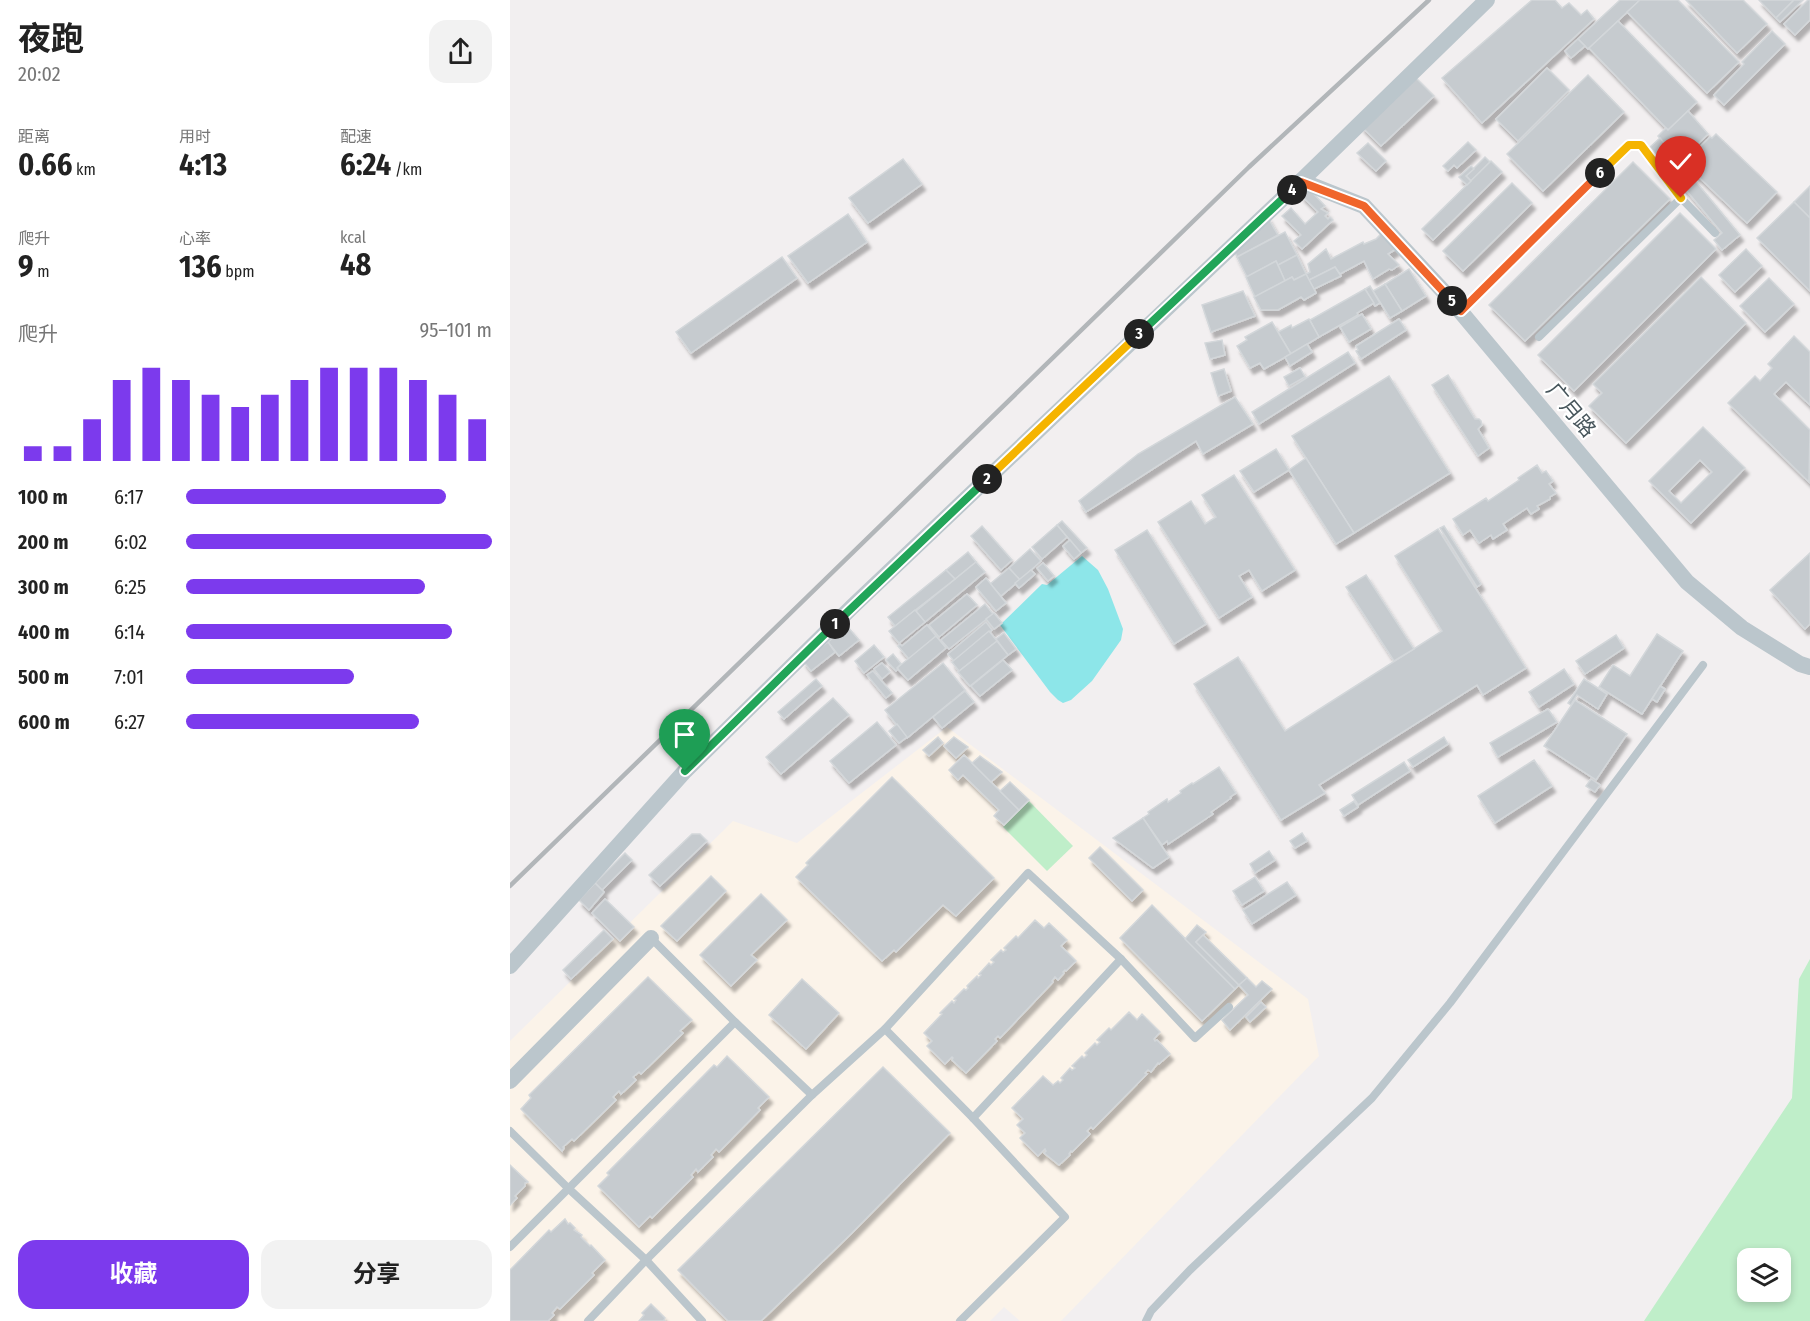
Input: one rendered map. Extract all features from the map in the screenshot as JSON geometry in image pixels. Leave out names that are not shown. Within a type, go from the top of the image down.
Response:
[{"type":"street","points":[[510,966],[685,771],[853,606],[1301,182],[1487,0]]},
{"type":"street","name":"广月路","points":[[1301,182],[1364,206],[1461,311],[1687,582],[1742,628],[1800,664],[1810,667]]},
{"type":"street","points":[[510,1081],[651,938]]},
{"type":"lane","points":[[1461,311],[1629,145],[1641,145],[1681,198],[1715,233]]},
{"type":"lane","points":[[1539,337],[1681,198]]},
{"type":"lane","points":[[1146,1321],[1151,1311],[1190,1270],[1372,1098],[1450,1004],[1703,665]]},
{"type":"lane","points":[[588,1321],[812,1095],[885,1029],[1028,873],[1121,959],[1195,1038],[1228,1007]]},
{"type":"lane","points":[[651,938],[812,1095]]},
{"type":"lane","points":[[973,1118],[1121,959]]},
{"type":"lane","points":[[510,1247],[735,1022]]},
{"type":"lane","points":[[885,1029],[973,1118],[1065,1217],[960,1321]]},
{"type":"lane","points":[[510,1131],[646,1260],[702,1321]]},
{"type":"shaded area","points":[[947,727],[1308,999],[1319,1056],[1061,1321],[1020,1321],[1004,1307],[990,1321],[510,1321],[510,1041],[733,821],[797,843]]},
{"type":"green space","points":[[1029,801],[1073,846],[1047,871],[1003,827]]},
{"type":"green space","points":[[1810,959],[1810,1321],[1644,1321],[1792,1098],[1799,979]]},
{"type":"water","points":[[1082,556],[1098,570],[1123,629],[1121,640],[1092,681],[1071,700],[1063,703],[1050,692],[1000,625],[1042,584],[1047,585]]},
{"type":"building","points":[[1532,0],[1555,0],[1562,8],[1569,3],[1581,15],[1587,10],[1594,19],[1482,123],[1442,78]]},
{"type":"building","points":[[1620,0],[1640,0],[1588,49],[1578,39]]},
{"type":"building","points":[[1640,0],[1678,0],[1739,62],[1707,93],[1627,12]]},
{"type":"building","points":[[1686,0],[1743,0],[1767,24],[1737,53]]},
{"type":"building","points":[[1759,0],[1794,0],[1776,18]]},
{"type":"building","points":[[1794,0],[1803,0],[1780,22],[1776,18]]},
{"type":"building","points":[[1810,0],[1810,20],[1795,35],[1784,24]]},
{"type":"building","points":[[1618,21],[1697,102],[1668,130],[1589,48]]},
{"type":"building","points":[[1772,31],[1785,44],[1724,105],[1714,95]]},
{"type":"building","points":[[1578,39],[1585,46],[1571,58],[1565,51]]},
{"type":"building","points":[[1547,68],[1569,90],[1518,141],[1496,119]]},
{"type":"building","points":[[1413,75],[1434,96],[1381,146],[1361,126]]},
{"type":"building","points":[[1588,75],[1624,112],[1543,191],[1507,154]]},
{"type":"building","points":[[1688,111],[1708,134],[1680,162],[1658,136]]},
{"type":"building","points":[[1716,134],[1777,192],[1747,223],[1684,163],[1710,137]]},
{"type":"building","points":[[1660,138],[1740,235],[1722,250],[1714,240],[1722,233],[1650,147]]},
{"type":"building","points":[[1468,142],[1476,150],[1457,168],[1454,165],[1448,171],[1443,166]]},
{"type":"building","points":[[1368,143],[1386,161],[1376,171],[1357,153]]},
{"type":"building","points":[[1485,157],[1490,162],[1471,181],[1466,176]]},
{"type":"building","points":[[903,159],[922,184],[868,223],[849,198]]},
{"type":"building","points":[[1491,161],[1502,172],[1433,240],[1422,229]]},
{"type":"building","points":[[1633,162],[1670,199],[1525,341],[1489,305]]},
{"type":"building","points":[[1471,166],[1474,169],[1466,176],[1471,181],[1467,185],[1459,177]]},
{"type":"building","points":[[1512,183],[1532,203],[1463,271],[1443,251]]},
{"type":"building","points":[[1810,186],[1810,218],[1794,202]]},
{"type":"building","points":[[1308,188],[1325,206],[1321,209],[1328,213],[1325,216],[1333,220],[1302,249],[1294,241],[1301,235],[1282,216],[1291,208],[1305,224],[1318,212],[1301,195]]},
{"type":"building","points":[[1794,202],[1810,218],[1810,291],[1757,238]]},
{"type":"building","points":[[1680,213],[1716,249],[1574,391],[1538,355]]},
{"type":"building","points":[[848,214],[867,242],[808,283],[788,256]]},
{"type":"building","points":[[1267,216],[1278,235],[1237,257],[1233,247]]},
{"type":"building","points":[[1285,232],[1297,255],[1278,265],[1276,261],[1247,277],[1237,257]]},
{"type":"building","points":[[1383,232],[1396,249],[1388,254],[1399,265],[1392,270],[1389,269],[1373,279],[1364,261],[1340,274],[1335,267],[1309,280],[1306,274],[1310,272],[1308,264],[1326,249],[1331,259],[1363,242],[1364,244],[1376,239]]},
{"type":"building","points":[[1746,249],[1762,266],[1735,292],[1719,275]]},
{"type":"building","points":[[1297,255],[1306,274],[1294,280],[1292,277],[1285,281],[1278,265]]},
{"type":"building","points":[[782,257],[797,278],[691,353],[676,332]]},
{"type":"building","points":[[1276,261],[1285,281],[1255,297],[1246,277]]},
{"type":"building","points":[[1335,267],[1341,276],[1314,289],[1309,280]]},
{"type":"building","points":[[1409,269],[1426,296],[1402,311],[1385,284]]},
{"type":"building","points":[[1306,274],[1316,293],[1304,300],[1301,297],[1278,310],[1261,310],[1254,297],[1292,277],[1294,280]]},
{"type":"building","points":[[1701,277],[1746,323],[1626,443],[1589,406],[1602,393],[1593,384]]},
{"type":"building","points":[[1769,278],[1794,304],[1765,332],[1740,306]]},
{"type":"building","points":[[1385,284],[1402,311],[1390,318],[1373,291]]},
{"type":"building","points":[[1370,286],[1380,303],[1375,306],[1365,289]]},
{"type":"building","points":[[1365,289],[1374,303],[1319,337],[1310,320]]},
{"type":"building","points":[[1243,291],[1255,316],[1211,332],[1202,305]]},
{"type":"building","points":[[1362,314],[1371,329],[1349,342],[1340,327]]},
{"type":"building","points":[[1309,319],[1319,337],[1291,354],[1278,332]]},
{"type":"building","points":[[1399,319],[1406,330],[1361,359],[1356,346]]},
{"type":"building","points":[[1272,322],[1291,354],[1264,369],[1260,363],[1250,368],[1237,346],[1247,340],[1245,337]]},
{"type":"building","points":[[1794,336],[1810,352],[1810,405],[1786,382],[1774,394],[1810,430],[1809,482],[1728,403],[1755,376],[1760,381],[1772,368],[1768,364]]},
{"type":"building","points":[[1222,340],[1225,355],[1210,359],[1205,343]]},
{"type":"building","points":[[1307,344],[1312,352],[1290,366],[1285,357]]},
{"type":"building","points":[[1348,352],[1355,363],[1259,424],[1252,412]]},
{"type":"building","points":[[1300,368],[1305,377],[1289,386],[1284,377]]},
{"type":"building","points":[[1224,369],[1231,391],[1218,396],[1211,373]]},
{"type":"building","points":[[1448,375],[1475,419],[1481,421],[1482,425],[1478,429],[1489,448],[1478,456],[1432,385]]},
{"type":"building","points":[[1389,376],[1450,473],[1354,533],[1292,436]]},
{"type":"building","points":[[1235,397],[1253,424],[1203,454],[1196,441],[1086,512],[1079,501],[1138,454]]},
{"type":"building","points":[[1703,427],[1745,468],[1691,523],[1649,481]],"holes":[[[1700,460],[1712,472],[1681,503],[1669,491]]]},
{"type":"building","points":[[1276,449],[1289,470],[1254,492],[1240,471]]},
{"type":"building","points":[[1306,458],[1354,533],[1336,544],[1289,470]]},
{"type":"building","points":[[1537,465],[1542,473],[1546,471],[1553,481],[1549,484],[1556,493],[1550,499],[1537,506],[1539,509],[1531,514],[1527,508],[1503,524],[1507,530],[1493,539],[1491,535],[1479,543],[1470,530],[1463,535],[1453,519],[1486,498],[1488,501]]},
{"type":"building","points":[[1234,475],[1295,570],[1262,591],[1249,570],[1239,576],[1252,597],[1219,618],[1158,522],[1191,501],[1205,524],[1216,517],[1202,495]]},
{"type":"building","points":[[1062,521],[1087,548],[1081,553],[1057,525]]},
{"type":"building","points":[[1057,525],[1067,537],[1042,559],[1032,547]]},
{"type":"building","points":[[982,526],[1012,560],[1001,570],[971,536]]},
{"type":"building","points":[[1444,526],[1481,584],[1477,587],[1440,528]]},
{"type":"building","points":[[1438,529],[1526,668],[1483,695],[1477,685],[1319,785],[1325,793],[1281,820],[1194,684],[1238,657],[1285,731],[1442,631],[1395,556]]},
{"type":"building","points":[[1147,530],[1206,624],[1174,644],[1115,550]]},
{"type":"building","points":[[1070,540],[1081,553],[1074,559],[1063,546]]},
{"type":"building","points":[[1030,549],[1041,561],[1020,580],[1009,568]]},
{"type":"building","points":[[968,552],[976,562],[955,579],[946,570]]},
{"type":"building","points":[[1810,553],[1810,624],[1805,629],[1770,590]]},
{"type":"building","points":[[976,562],[985,572],[925,622],[916,611]]},
{"type":"building","points":[[1043,563],[1054,576],[1048,581],[1037,568]]},
{"type":"building","points":[[1009,568],[1020,580],[1001,596],[990,584]]},
{"type":"building","points":[[946,570],[955,579],[895,626],[888,617]]},
{"type":"building","points":[[1031,570],[1035,574],[1019,588],[1015,583]]},
{"type":"building","points":[[1366,575],[1414,649],[1394,661],[1346,587]]},
{"type":"building","points":[[986,578],[1006,603],[996,611],[976,587]]},
{"type":"building","points":[[967,594],[977,605],[939,637],[929,625]]},
{"type":"building","points":[[985,604],[993,614],[949,649],[941,640]]},
{"type":"building","points":[[915,610],[925,622],[899,643],[889,631]]},
{"type":"building","points":[[994,613],[1002,623],[994,629],[986,619]]},
{"type":"building","points":[[986,622],[992,630],[954,661],[948,654]]},
{"type":"building","points":[[927,625],[936,636],[909,659],[898,646],[900,644],[902,646]]},
{"type":"building","points":[[847,626],[859,640],[839,656],[828,642]]},
{"type":"building","points":[[989,631],[997,641],[959,671],[952,662]]},
{"type":"building","points":[[1004,633],[1016,649],[1008,655],[996,639]]},
{"type":"building","points":[[1657,634],[1683,651],[1642,714],[1599,687],[1613,665],[1630,676]]},
{"type":"building","points":[[1616,635],[1624,648],[1585,674],[1576,661]]},
{"type":"building","points":[[936,636],[946,648],[908,680],[897,668]]},
{"type":"building","points":[[997,641],[1008,655],[970,686],[958,672]]},
{"type":"building","points":[[828,642],[835,652],[811,671],[803,661]]},
{"type":"building","points":[[874,645],[884,657],[864,673],[855,661]]},
{"type":"building","points":[[893,654],[901,664],[896,671],[886,660]]},
{"type":"building","points":[[1003,660],[1012,670],[980,696],[971,686]]},
{"type":"building","points":[[882,663],[890,672],[882,679],[874,669]]},
{"type":"building","points":[[943,663],[965,690],[907,738],[885,710]]},
{"type":"building","points":[[1564,669],[1574,684],[1539,707],[1529,692]]},
{"type":"building","points":[[873,671],[892,693],[886,698],[867,675]]},
{"type":"building","points":[[816,679],[822,686],[784,719],[778,712]]},
{"type":"building","points":[[1584,679],[1607,694],[1598,709],[1577,695],[1571,705],[1568,703]]},
{"type":"building","points":[[1660,686],[1665,689],[1657,702],[1652,699]]},
{"type":"building","points":[[965,691],[974,702],[942,728],[933,717]]},
{"type":"building","points":[[833,698],[849,715],[781,774],[766,757]]},
{"type":"building","points":[[1575,700],[1627,734],[1596,780],[1544,746]]},
{"type":"building","points":[[1548,709],[1557,722],[1498,757],[1490,743]]},
{"type":"building","points":[[877,722],[896,745],[849,783],[830,761]]},
{"type":"building","points":[[897,724],[907,737],[899,743],[889,731]]},
{"type":"building","points":[[938,737],[943,743],[929,756],[923,750]]},
{"type":"building","points":[[954,737],[968,747],[956,758],[944,746]]},
{"type":"building","points":[[1444,737],[1448,744],[1413,767],[1408,760]]},
{"type":"building","points":[[964,755],[1019,810],[1004,825],[994,816],[999,810],[963,775],[958,780],[949,770]]},
{"type":"building","points":[[980,756],[1002,772],[991,782],[972,763]]},
{"type":"building","points":[[1534,760],[1552,786],[1495,823],[1478,796]]},
{"type":"building","points":[[1404,762],[1410,771],[1358,805],[1352,795]]},
{"type":"building","points":[[1219,767],[1236,793],[1211,812],[1213,814],[1168,844],[1167,841],[1162,845],[1143,818],[1167,799],[1168,802],[1181,793],[1180,791]]},
{"type":"building","points":[[892,777],[994,878],[956,916],[943,905],[896,952],[894,950],[882,961],[796,877],[808,865],[806,863]]},
{"type":"building","points":[[1591,779],[1600,785],[1595,792],[1586,786]]},
{"type":"building","points":[[1010,782],[1029,800],[1019,810],[1000,791]]},
{"type":"building","points":[[1354,801],[1358,807],[1344,816],[1340,810]]},
{"type":"building","points":[[1143,818],[1169,857],[1153,868],[1113,838]]},
{"type":"building","points":[[1302,833],[1307,841],[1295,848],[1290,841]]},
{"type":"building","points":[[692,834],[700,834],[707,841],[660,886],[649,875]]},
{"type":"building","points":[[1100,847],[1143,890],[1132,901],[1089,858]]},
{"type":"building","points":[[1269,851],[1275,860],[1255,873],[1250,864]]},
{"type":"building","points":[[625,853],[632,860],[602,890],[595,883]]},
{"type":"building","points":[[711,876],[726,891],[677,941],[661,926]]},
{"type":"building","points":[[1255,877],[1264,891],[1242,905],[1233,891]]},
{"type":"building","points":[[1287,882],[1296,895],[1252,924],[1243,910]]},
{"type":"building","points":[[595,883],[604,892],[589,910],[579,900]]},
{"type":"building","points":[[761,894],[787,920],[751,955],[757,960],[731,986],[700,955]]},
{"type":"building","points":[[605,899],[634,927],[620,941],[592,913]]},
{"type":"building","points":[[1152,905],[1235,989],[1202,1021],[1120,938]]},
{"type":"building","points":[[1035,920],[1044,928],[1049,923],[1067,940],[1061,946],[1076,961],[1063,972],[1058,980],[1055,977],[1053,982],[1000,1038],[998,1036],[995,1039],[997,1041],[966,1073],[952,1060],[952,1057],[945,1064],[927,1046],[932,1041],[924,1033],[942,1014],[940,1013],[952,1001],[954,1003],[956,1000],[954,999],[968,988],[967,986],[977,976],[978,978],[981,975],[979,974],[989,963],[991,965],[994,962],[991,960],[1001,950],[1003,952],[1006,950],[1004,948],[1016,936],[1018,938]]},
{"type":"building","points":[[1197,925],[1206,932],[1196,942],[1239,985],[1235,989],[1185,939]]},
{"type":"building","points":[[604,930],[613,939],[571,979],[563,970]]},
{"type":"building","points":[[1203,935],[1247,978],[1239,985],[1196,942]]},
{"type":"building","points":[[648,977],[692,1020],[680,1031],[683,1033],[641,1074],[639,1072],[633,1077],[636,1080],[621,1094],[619,1091],[613,1097],[616,1100],[574,1141],[572,1139],[563,1147],[562,1151],[521,1109],[531,1098],[529,1095]]},
{"type":"building","points":[[1247,978],[1256,987],[1262,981],[1272,989],[1230,1030],[1222,1020],[1248,995],[1239,985]]},
{"type":"building","points":[[802,979],[839,1013],[806,1049],[769,1015]]},
{"type":"building","points":[[1261,1002],[1266,1007],[1250,1022],[1246,1017]]},
{"type":"building","points":[[1129,1012],[1137,1020],[1142,1014],[1160,1032],[1154,1039],[1170,1054],[1151,1072],[1148,1070],[1145,1073],[1147,1074],[1093,1129],[1091,1127],[1087,1131],[1090,1134],[1059,1165],[1044,1153],[1045,1149],[1038,1156],[1020,1138],[1025,1133],[1017,1125],[1023,1119],[1012,1108],[1043,1076],[1053,1085],[1058,1081],[1060,1083],[1063,1080],[1061,1078],[1070,1068],[1072,1070],[1075,1068],[1072,1066],[1082,1056],[1084,1058],[1087,1055],[1085,1053],[1095,1043],[1097,1045],[1100,1042],[1097,1040]]},
{"type":"building","points":[[727,1056],[769,1097],[758,1108],[760,1110],[719,1152],[716,1149],[711,1155],[713,1157],[698,1172],[696,1169],[691,1175],[693,1177],[652,1218],[650,1216],[639,1227],[598,1186],[609,1175],[607,1173],[714,1065],[717,1067]]},
{"type":"building","points":[[883,1067],[950,1133],[761,1321],[728,1321],[678,1270]]},
{"type":"building","points":[[510,1165],[528,1182],[510,1205]]},
{"type":"building","points":[[565,1219],[605,1260],[592,1273],[594,1275],[560,1309],[557,1307],[552,1313],[554,1315],[548,1321],[510,1321],[510,1270],[549,1230],[551,1232]]},
{"type":"building","points":[[651,1304],[665,1318],[665,1321],[639,1321],[644,1315],[642,1313]]},
{"type":"railway","points":[[510,886],[1249,167],[1429,0]]},
{"type":"route","points":[[685,771],[853,606],[1301,182],[1364,206],[1461,311],[1629,145],[1641,145],[1681,198]]}]
